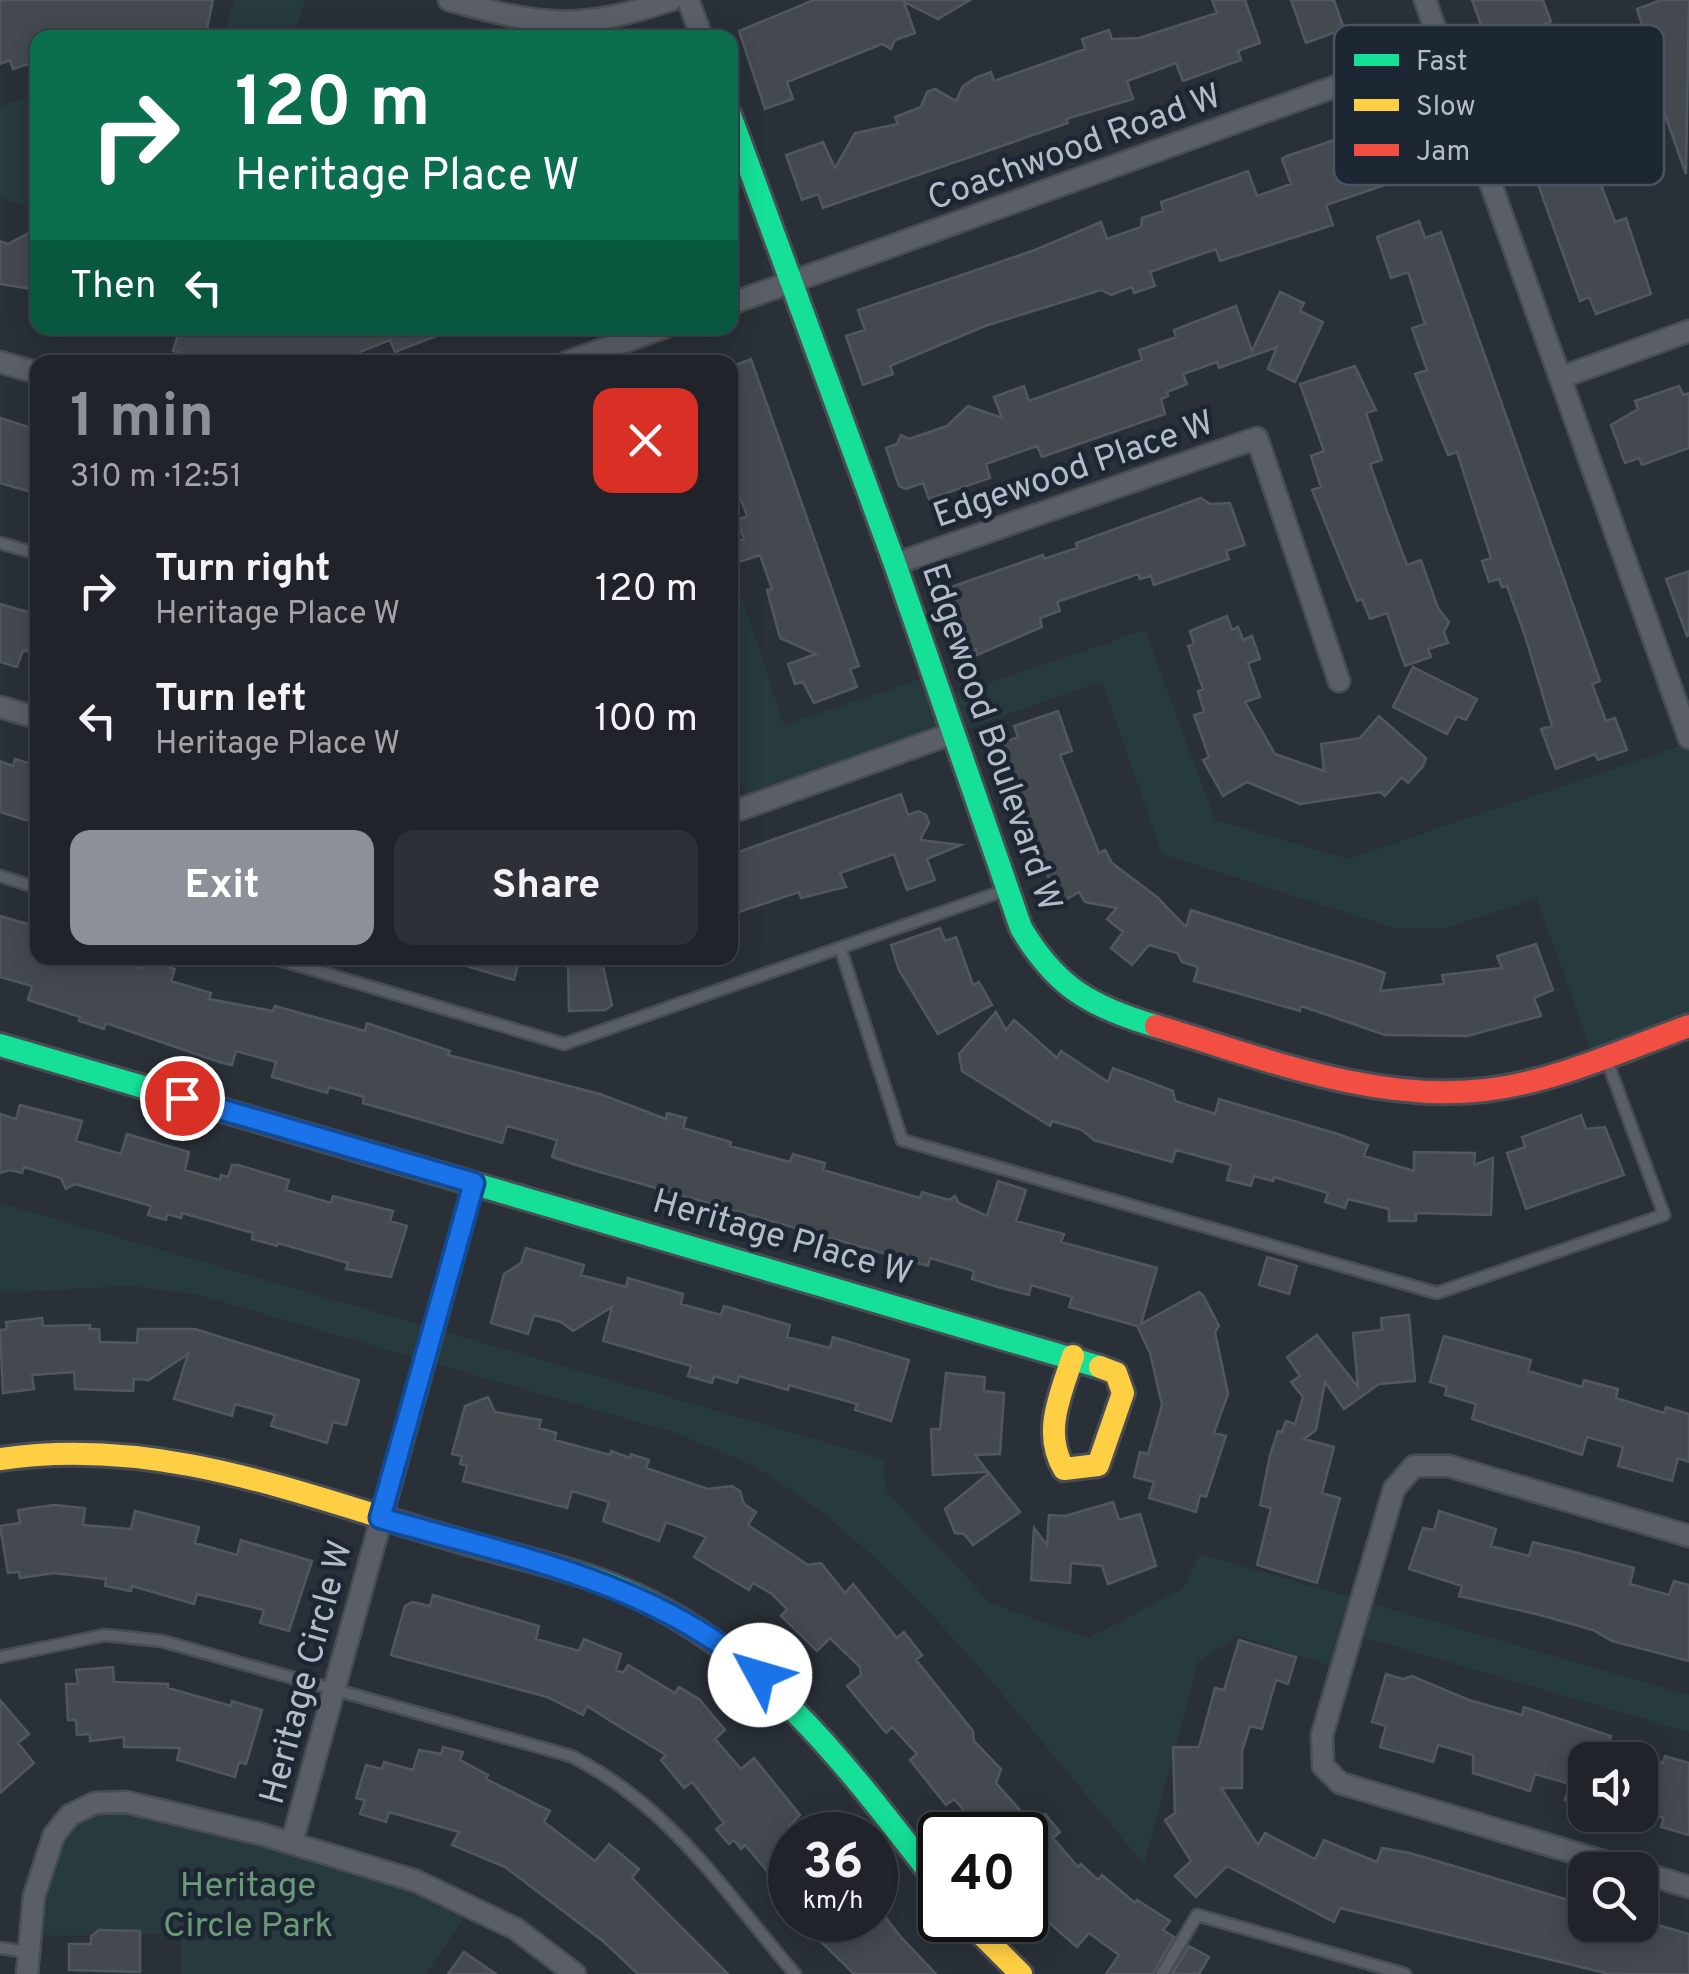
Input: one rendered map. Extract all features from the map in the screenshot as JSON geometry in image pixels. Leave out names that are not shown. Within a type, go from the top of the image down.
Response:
[{"type":"street","points":[[449,0],[500,14],[572,23],[614,20],[671,0]]},
{"type":"street","points":[[688,0],[699,30]]},
{"type":"street","points":[[1425,0],[1433,25]]},
{"type":"street","name":"Coachwood Road W","points":[[738,301],[1334,87]]},
{"type":"street","name":"Edgewood Boulevard W","points":[[738,137],[895,564],[950,734],[1007,889],[1039,959],[1064,986],[1102,1008],[1336,1078],[1434,1092],[1486,1090],[1605,1056],[1689,1026]]},
{"type":"street","points":[[1491,185],[1683,703],[1689,738]]},
{"type":"street","points":[[1562,377],[1689,331]]},
{"type":"street","points":[[587,355],[643,335]]},
{"type":"street","points":[[0,362],[30,371]]},
{"type":"street","name":"Edgewood Place W","points":[[895,564],[1257,438],[1339,681]]},
{"type":"street","points":[[0,707],[30,716]]},
{"type":"street","points":[[738,810],[950,734]]},
{"type":"street","name":"Heritage Place W","points":[[0,1046],[1073,1356],[1116,1372],[1122,1394],[1098,1465],[1080,1470],[1064,1469],[1052,1454],[1050,1439],[1073,1356]]},
{"type":"street","points":[[380,1518],[474,1183]]},
{"type":"street","points":[[0,1459],[70,1448],[146,1452],[564,1570],[687,1619],[786,1696],[918,1859]]},
{"type":"street","points":[[1572,1852],[1340,1783],[1323,1766],[1322,1736],[1394,1490],[1414,1466],[1450,1466],[1689,1536]]},
{"type":"street","name":"Heritage Circle W","points":[[292,1842],[380,1518]]},
{"type":"street","name":"Heritage Circle W","points":[[27,1974],[34,1896],[54,1835],[70,1815],[95,1803],[172,1810],[416,1880],[473,1904],[575,1974]]},
{"type":"street","points":[[1658,1877],[1689,1886]]},
{"type":"street","points":[[989,1942],[1021,1974]]},
{"type":"lane","points":[[0,543],[30,552]]},
{"type":"lane","points":[[0,876],[30,885]]},
{"type":"lane","points":[[297,965],[564,1044],[1007,889]]},
{"type":"lane","points":[[841,950],[902,1140],[1437,1293],[1664,1215],[1605,1056]]},
{"type":"lane","points":[[0,1658],[105,1635],[162,1642],[571,1756],[615,1778],[660,1814],[795,1974]]},
{"type":"lane","points":[[1162,1974],[1197,1916],[1406,1974]]},
{"type":"lane","points":[[0,1948],[27,1952]]},
{"type":"green space","points":[[234,0],[305,0],[296,30],[226,30]]},
{"type":"green space","points":[[30,97],[30,207],[0,198],[0,106]]},
{"type":"green space","points":[[738,587],[784,725],[933,675],[941,699],[1145,630],[1215,820],[1348,859],[1689,743],[1689,1026],[1594,1059],[1537,899],[1442,929],[1394,928],[1162,854],[1102,681],[749,806],[738,777]]},
{"type":"green space","points":[[0,1203],[883,1459],[886,1490],[990,1603],[1088,1638],[1183,1589],[1200,1554],[1689,1695],[1689,1732],[1362,1637],[1352,1673],[1238,1636],[1198,1662],[1144,1864],[1017,1711],[924,1607],[826,1516],[764,1472],[672,1432],[198,1295],[131,1286],[0,1293]]},
{"type":"green space","name":"Heritage Circle Park","points":[[126,1802],[473,1905],[426,1974],[181,1974],[181,1934],[27,1936],[70,1815]]},
{"type":"building","points":[[0,0],[213,0],[207,30],[30,30],[30,64],[13,69],[10,60],[0,64]]},
{"type":"building","points":[[814,0],[970,0],[938,19],[904,2],[915,33],[895,40],[891,49],[882,44],[787,82],[793,99],[765,109],[739,31]]},
{"type":"building","points":[[1212,0],[1245,0],[1260,43],[1238,51],[1241,60],[1183,81],[1176,63],[1127,81],[1133,99],[1066,119],[1068,123],[823,208],[818,194],[802,200],[786,155],[823,142],[835,168],[855,133],[898,124],[895,117],[921,107],[927,92],[935,89],[956,101],[963,86],[977,77],[991,72],[994,81],[1085,49],[1082,39],[1109,30],[1112,39],[1139,38],[1217,13]]},
{"type":"building","points":[[1291,0],[1334,0],[1343,25],[1334,25],[1334,33],[1306,43]]},
{"type":"building","points":[[1472,0],[1543,0],[1551,22],[1541,25],[1481,25]]},
{"type":"building","points":[[1661,0],[1689,0],[1686,174],[1664,112],[1664,25],[1642,25],[1637,9]]},
{"type":"building","points":[[1334,140],[1334,185],[1385,185],[1326,205],[1333,225],[1220,261],[1216,249],[1150,272],[1155,286],[1134,293],[1132,287],[1111,295],[1101,290],[985,326],[890,366],[893,374],[863,385],[846,336],[865,330],[858,310],[1035,250],[1101,222],[1107,239],[1141,227],[1142,218],[1163,211],[1161,202],[1248,171],[1257,196],[1291,184],[1282,159]]},
{"type":"building","points":[[1538,185],[1601,185],[1615,222],[1626,218],[1651,294],[1596,314],[1589,297],[1580,301]]},
{"type":"building","points":[[1419,221],[1425,238],[1441,232],[1600,681],[1592,684],[1606,721],[1615,718],[1627,750],[1598,760],[1595,754],[1556,769],[1541,729],[1552,726],[1525,636],[1507,586],[1502,587],[1499,579],[1489,582],[1482,561],[1491,558],[1457,452],[1448,455],[1415,374],[1427,370],[1412,328],[1425,324],[1408,272],[1391,278],[1377,237]]},
{"type":"building","points":[[30,232],[30,289],[0,284],[0,241],[8,244]]},
{"type":"building","points":[[1280,292],[1304,303],[1300,311],[1323,322],[1295,382],[1268,369],[1277,347],[1219,368],[1217,362],[1183,374],[1187,384],[1167,392],[1168,396],[1161,399],[1165,414],[1042,457],[1037,446],[986,464],[990,478],[929,499],[923,483],[906,489],[899,486],[886,448],[897,444],[901,435],[909,439],[947,426],[968,406],[1002,418],[994,397],[1024,386],[1029,401],[1142,360],[1139,350],[1176,337],[1174,330],[1236,306],[1252,351]]},
{"type":"building","points":[[178,335],[439,335],[395,352],[390,340],[352,355],[187,355],[173,351]]},
{"type":"building","points":[[751,359],[859,666],[850,669],[857,687],[814,703],[803,682],[795,684],[788,664],[816,654],[780,638],[767,590],[772,589],[760,555],[738,559],[738,541],[744,539],[738,520],[747,516],[738,491],[738,364]]},
{"type":"building","points":[[1355,366],[1376,410],[1366,413],[1382,460],[1370,464],[1389,517],[1407,565],[1421,560],[1438,608],[1449,622],[1444,632],[1448,643],[1428,649],[1431,657],[1405,666],[1387,613],[1370,619],[1362,599],[1357,601],[1312,490],[1321,487],[1311,456],[1324,451],[1300,384]]},
{"type":"building","points":[[1679,386],[1683,395],[1689,393],[1689,448],[1642,465],[1639,458],[1625,463],[1611,425],[1638,409],[1635,401]]},
{"type":"building","points":[[0,418],[30,427],[30,492],[0,483]]},
{"type":"building","points":[[1201,498],[1210,504],[1230,503],[1245,545],[1226,551],[1229,559],[1154,585],[1151,576],[1140,579],[1138,574],[1057,602],[1060,611],[1040,618],[1042,627],[977,655],[976,649],[960,655],[941,604],[955,599],[951,587],[1043,555],[1044,559],[1077,548],[1076,543]]},
{"type":"building","points":[[1689,571],[1689,635],[1687,636],[1666,579]]},
{"type":"building","points":[[0,604],[30,613],[30,652],[23,650],[17,667],[0,662]]},
{"type":"building","points":[[1227,616],[1232,630],[1238,627],[1243,640],[1252,636],[1260,659],[1248,663],[1260,697],[1245,702],[1275,754],[1324,771],[1321,744],[1360,738],[1379,716],[1426,758],[1423,766],[1408,783],[1402,777],[1385,796],[1380,792],[1300,804],[1247,782],[1223,796],[1203,760],[1209,757],[1194,715],[1204,712],[1198,691],[1203,689],[1188,646],[1194,644],[1190,631]]},
{"type":"building","points":[[1413,667],[1477,699],[1466,720],[1457,716],[1447,734],[1393,707]]},
{"type":"building","points":[[1058,711],[1072,751],[1060,755],[1099,853],[1105,850],[1112,863],[1157,897],[1186,927],[1191,910],[1366,966],[1385,973],[1380,991],[1444,984],[1442,975],[1502,968],[1497,956],[1536,944],[1553,990],[1534,998],[1541,1016],[1467,1036],[1385,1035],[1301,1006],[1300,1011],[1194,981],[1198,967],[1182,962],[1177,953],[1149,945],[1132,965],[1111,948],[1123,932],[1107,919],[1117,908],[1085,902],[1079,892],[1062,902],[1048,876],[1001,744],[1018,737],[1014,726]]},
{"type":"building","points":[[15,759],[30,764],[30,821],[0,812],[0,761],[13,766]]},
{"type":"building","points":[[901,794],[908,815],[918,811],[926,815],[929,823],[920,840],[961,845],[927,859],[935,880],[907,890],[894,854],[840,873],[846,887],[801,898],[799,892],[738,912],[738,852]]},
{"type":"building","points":[[0,916],[30,925],[30,965],[162,965],[175,969],[171,981],[211,993],[209,999],[273,1011],[275,1006],[365,1031],[367,1023],[450,1051],[448,1055],[600,1094],[666,1119],[667,1113],[686,1118],[683,1128],[731,1142],[730,1146],[790,1162],[793,1154],[825,1163],[823,1170],[920,1198],[922,1192],[949,1200],[955,1196],[959,1203],[987,1216],[998,1181],[1026,1190],[1016,1221],[1064,1234],[1061,1242],[1157,1268],[1141,1324],[1199,1292],[1203,1295],[1219,1326],[1215,1332],[1228,1394],[1214,1433],[1226,1436],[1206,1497],[1200,1495],[1196,1512],[1149,1498],[1154,1482],[1134,1477],[1140,1452],[1148,1454],[1162,1405],[1150,1353],[1137,1326],[1069,1307],[1072,1297],[1031,1285],[1029,1295],[1001,1288],[972,1279],[974,1271],[930,1258],[928,1266],[579,1166],[552,1157],[557,1140],[507,1126],[502,1143],[363,1103],[364,1097],[329,1087],[327,1093],[272,1077],[276,1062],[236,1051],[232,1065],[106,1023],[104,1029],[28,1000],[32,986],[0,977]]},
{"type":"building","points":[[940,928],[945,941],[956,937],[973,985],[979,982],[992,1005],[938,1034],[899,970],[891,945]]},
{"type":"building","points":[[463,965],[518,965],[514,980]]},
{"type":"building","points":[[568,965],[603,965],[612,1005],[605,1010],[569,1011]]},
{"type":"building","points":[[996,1012],[1006,1030],[1014,1020],[1057,1058],[1061,1051],[1108,1082],[1113,1068],[1173,1091],[1175,1101],[1215,1114],[1219,1099],[1368,1145],[1364,1156],[1414,1171],[1414,1152],[1475,1153],[1474,1165],[1493,1158],[1491,1215],[1416,1213],[1416,1221],[1389,1221],[1389,1209],[1348,1199],[1345,1208],[1325,1202],[1328,1193],[1274,1177],[1273,1181],[1254,1176],[1251,1186],[1227,1180],[1231,1165],[1176,1150],[1172,1162],[1094,1140],[1082,1130],[1052,1121],[1050,1126],[962,1071],[959,1054]]},
{"type":"building","points":[[20,1105],[82,1121],[76,1141],[121,1154],[127,1134],[189,1152],[185,1170],[220,1180],[221,1175],[228,1177],[232,1165],[238,1165],[289,1180],[286,1190],[331,1203],[333,1196],[393,1211],[390,1221],[407,1226],[391,1277],[346,1269],[348,1263],[252,1239],[253,1233],[182,1213],[181,1218],[167,1214],[166,1220],[148,1215],[151,1206],[75,1184],[66,1189],[61,1178],[24,1167],[22,1173],[0,1173],[0,1114],[16,1119]]},
{"type":"building","points":[[1581,1115],[1586,1129],[1605,1127],[1624,1175],[1526,1209],[1507,1153],[1525,1147],[1522,1137]]},
{"type":"building","points":[[526,1248],[584,1265],[581,1275],[626,1287],[628,1278],[683,1294],[681,1304],[721,1315],[724,1306],[790,1325],[787,1337],[830,1348],[833,1337],[909,1360],[891,1421],[855,1410],[857,1404],[789,1385],[788,1390],[739,1376],[737,1383],[714,1376],[712,1383],[688,1376],[691,1366],[603,1341],[612,1307],[573,1331],[561,1322],[534,1315],[528,1334],[491,1323],[504,1274],[521,1263]]},
{"type":"building","points":[[1267,1257],[1297,1266],[1289,1294],[1259,1285]]},
{"type":"building","points":[[1409,1315],[1415,1381],[1379,1384],[1344,1409],[1325,1382],[1316,1430],[1304,1439],[1334,1447],[1322,1493],[1340,1498],[1317,1583],[1257,1565],[1271,1508],[1260,1505],[1270,1455],[1286,1421],[1295,1424],[1303,1397],[1291,1382],[1300,1376],[1287,1357],[1317,1335],[1358,1387],[1353,1333],[1382,1330],[1381,1318]]},
{"type":"building","points":[[42,1318],[43,1326],[90,1325],[90,1329],[99,1329],[100,1342],[137,1343],[138,1329],[195,1329],[359,1380],[346,1425],[333,1422],[327,1443],[271,1426],[275,1415],[235,1404],[232,1416],[174,1399],[188,1354],[149,1380],[134,1379],[133,1391],[75,1389],[74,1372],[32,1375],[34,1389],[3,1393],[0,1330],[7,1329],[6,1322]]},
{"type":"building","points":[[1444,1336],[1531,1360],[1528,1371],[1582,1387],[1584,1380],[1618,1389],[1616,1398],[1664,1413],[1666,1407],[1689,1414],[1689,1462],[1678,1458],[1672,1481],[1618,1466],[1623,1447],[1587,1437],[1582,1455],[1472,1419],[1476,1404],[1445,1395],[1447,1387],[1430,1382]]},
{"type":"building","points":[[946,1373],[985,1377],[984,1391],[1004,1393],[1000,1454],[975,1455],[988,1472],[933,1475],[931,1429],[940,1429]]},
{"type":"building","points":[[488,1397],[495,1412],[541,1420],[539,1428],[556,1433],[555,1440],[610,1455],[611,1451],[630,1458],[631,1454],[649,1460],[646,1468],[708,1489],[732,1486],[740,1491],[744,1504],[756,1512],[748,1525],[808,1565],[821,1563],[845,1593],[853,1584],[897,1638],[904,1632],[922,1655],[916,1660],[973,1731],[974,1741],[1001,1769],[996,1783],[1022,1812],[965,1812],[954,1799],[946,1805],[910,1760],[917,1754],[892,1727],[886,1733],[847,1686],[861,1675],[860,1667],[830,1638],[817,1651],[781,1616],[787,1609],[772,1594],[753,1583],[749,1590],[694,1557],[706,1537],[666,1522],[659,1541],[603,1521],[609,1502],[572,1491],[567,1508],[463,1481],[467,1466],[460,1464],[462,1456],[452,1454],[465,1406]]},
{"type":"building","points":[[989,1473],[1020,1512],[973,1545],[964,1534],[955,1533],[945,1509]]},
{"type":"building","points":[[1113,1502],[1119,1520],[1140,1514],[1156,1566],[1108,1584],[1102,1566],[1071,1563],[1070,1583],[1031,1580],[1034,1528],[1047,1545],[1049,1515],[1065,1516]]},
{"type":"building","points":[[54,1505],[85,1508],[83,1525],[131,1529],[135,1511],[199,1527],[195,1543],[237,1555],[241,1540],[312,1561],[289,1631],[260,1623],[264,1610],[197,1594],[194,1604],[132,1586],[131,1591],[105,1586],[106,1579],[54,1573],[20,1578],[19,1572],[8,1573],[0,1526],[20,1523],[18,1510]]},
{"type":"building","points":[[1439,1511],[1496,1529],[1491,1546],[1529,1556],[1533,1542],[1634,1568],[1630,1584],[1669,1595],[1674,1581],[1689,1585],[1689,1661],[1612,1641],[1593,1630],[1540,1615],[1459,1596],[1462,1586],[1409,1569],[1423,1528],[1434,1530]]},
{"type":"building","points":[[433,1595],[539,1626],[536,1639],[579,1651],[584,1639],[621,1654],[616,1670],[623,1673],[628,1665],[675,1693],[679,1687],[699,1699],[725,1730],[715,1739],[741,1769],[754,1758],[798,1812],[768,1812],[768,1872],[745,1845],[741,1849],[734,1840],[729,1844],[716,1829],[724,1823],[692,1782],[684,1788],[661,1760],[666,1755],[587,1706],[583,1715],[547,1697],[391,1655],[405,1606],[412,1602],[430,1606]]},
{"type":"building","points":[[1239,1640],[1296,1657],[1288,1684],[1276,1680],[1262,1729],[1250,1726],[1242,1751],[1242,1788],[1221,1788],[1258,1845],[1265,1833],[1315,1859],[1324,1840],[1377,1862],[1382,1848],[1568,1900],[1568,1942],[1658,1942],[1658,1925],[1689,1934],[1689,1974],[1609,1974],[1340,1908],[1334,1922],[1227,1866],[1196,1897],[1175,1876],[1191,1861],[1165,1820],[1175,1813],[1173,1747],[1199,1747],[1215,1688],[1224,1690]]},
{"type":"building","points":[[113,1667],[114,1682],[168,1684],[168,1688],[231,1706],[232,1701],[262,1710],[246,1764],[239,1762],[235,1777],[177,1760],[180,1748],[124,1747],[124,1737],[90,1741],[90,1734],[77,1735],[76,1720],[68,1720],[66,1684],[78,1684],[76,1670]]},
{"type":"building","points":[[1386,1674],[1403,1679],[1412,1676],[1469,1700],[1522,1715],[1524,1707],[1611,1736],[1609,1742],[1568,1742],[1568,1783],[1535,1774],[1530,1791],[1473,1773],[1473,1755],[1438,1745],[1433,1762],[1380,1747],[1386,1726],[1372,1722]]},
{"type":"building","points":[[0,1700],[29,1734],[18,1743],[34,1763],[0,1793]]},
{"type":"building","points":[[443,1747],[463,1752],[460,1760],[488,1775],[486,1779],[550,1811],[544,1822],[595,1861],[609,1844],[639,1869],[632,1878],[728,1974],[638,1974],[604,1942],[505,1867],[452,1845],[459,1832],[389,1812],[386,1822],[360,1814],[365,1800],[356,1798],[366,1765],[382,1769],[384,1762],[413,1770],[419,1750],[441,1754]]},
{"type":"building","points":[[1665,1756],[1689,1763],[1689,1835],[1661,1827],[1664,1818],[1658,1816],[1658,1762],[1663,1763]]},
{"type":"building","points":[[1048,1818],[1060,1832],[1053,1838],[1078,1867],[1081,1864],[1098,1880],[1102,1875],[1135,1903],[1137,1900],[1170,1921],[1163,1930],[1174,1937],[1153,1974],[1106,1974],[1119,1955],[1089,1933],[1077,1947],[1048,1921]]},
{"type":"building","points":[[99,1930],[140,1931],[140,1972],[69,1970],[69,1944],[91,1944],[91,1936]]},
{"type":"building","points":[[898,1933],[936,1974],[854,1974],[821,1942],[898,1942]]},
{"type":"building","points":[[1189,1946],[1209,1957],[1199,1974],[1172,1974]]},
{"type":"building","points":[[464,1952],[496,1974],[448,1974]]},
{"type":"traffic: fast","points":[[738,137],[895,564],[1021,928],[1048,966],[1077,992],[1112,1011],[1156,1026]]},
{"type":"traffic: fast","points":[[0,1045],[1100,1367]]},
{"type":"traffic: fast","points":[[457,1540],[611,1585],[680,1619],[725,1649],[804,1720],[918,1858]]},
{"type":"traffic: slow","points":[[1073,1356],[1054,1427],[1054,1441],[1064,1469],[1098,1465],[1123,1393],[1116,1373],[1100,1367]]},
{"type":"traffic: slow","points":[[0,1459],[60,1454],[118,1455],[175,1462],[288,1489],[457,1540]]},
{"type":"traffic: slow","points":[[989,1942],[1021,1974]]},
{"type":"traffic: jam","points":[[1156,1026],[1360,1084],[1443,1092],[1485,1090],[1537,1080],[1689,1026]]},
{"type":"route","points":[[182,1098],[474,1183],[380,1518],[564,1570],[630,1593],[687,1619],[760,1675]]}]
